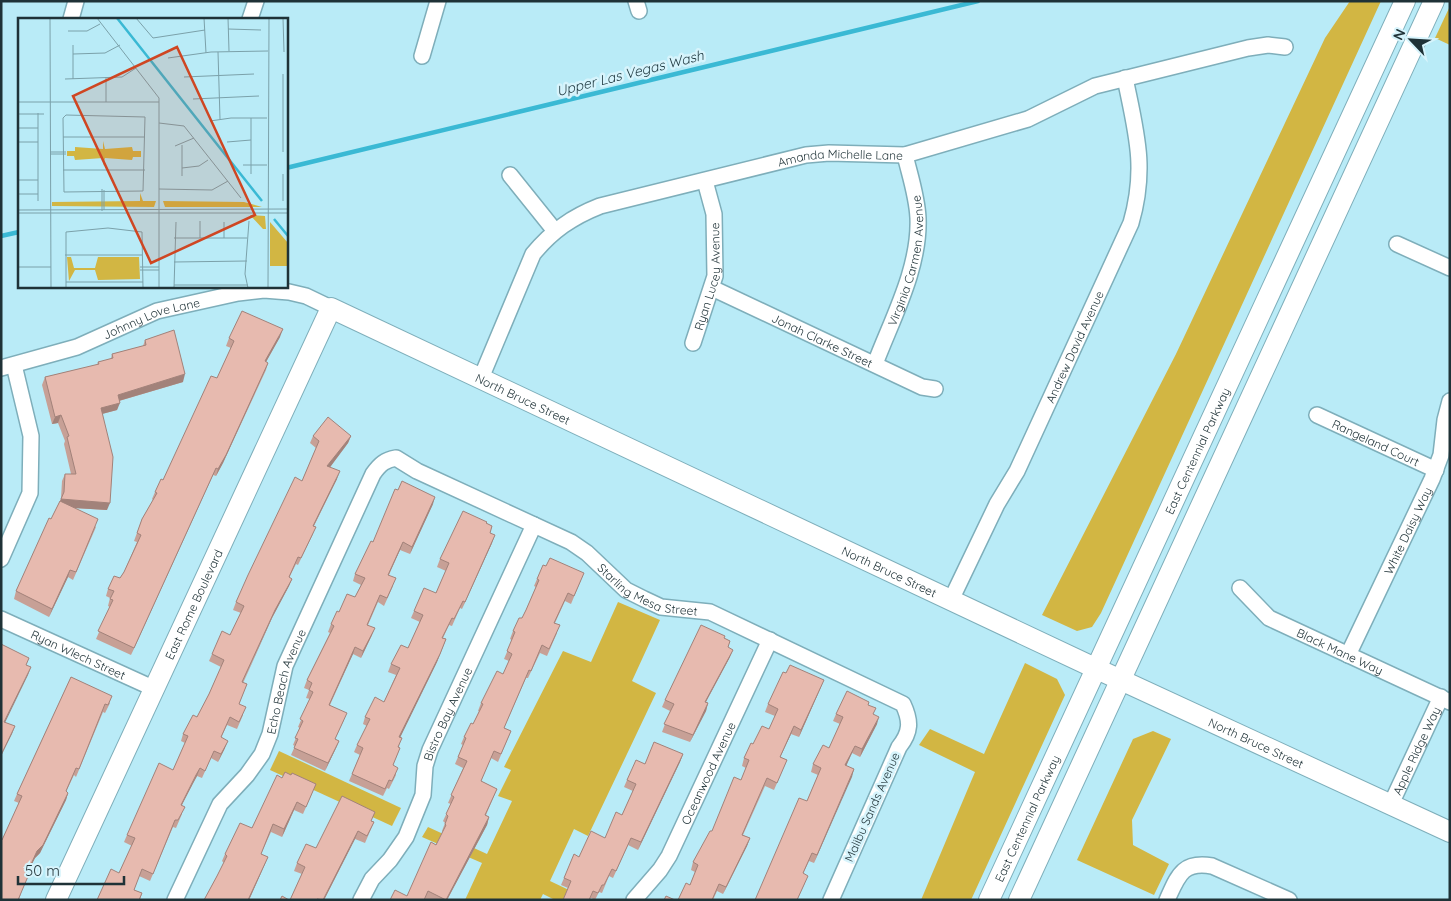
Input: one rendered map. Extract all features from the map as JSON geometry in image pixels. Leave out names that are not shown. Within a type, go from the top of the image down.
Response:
[{"type":"main road","name":"East Centennial Parkway","points":[[989,900],[1404,1]]},
{"type":"main road","points":[[1019,900],[1434,1]]},
{"type":"main road","name":"North Bruce Street","points":[[331,308],[1097,669],[1450,832]]},
{"type":"main road","name":"East Rome Boulevard","points":[[56,900],[156,689],[331,308]]},
{"type":"street","points":[[71,18],[76,1]]},
{"type":"street","points":[[250,18],[256,1]]},
{"type":"street","points":[[422,56],[438,1]]},
{"type":"street","name":"Amanda Michelle Lane","points":[[481,378],[534,254],[555,231],[581,213],[600,206],[806,155],[829,153],[905,155],[1028,119],[1095,86],[1248,48],[1268,45],[1285,47]]},
{"type":"street","name":"Andrew David Avenue","points":[[951,600],[997,504],[1017,471],[1130,223],[1139,196],[1140,171],[1136,130],[1125,78]]},
{"type":"street","name":"Virginia Carmen Avenue","points":[[875,364],[908,278],[917,239],[916,199],[905,155]]},
{"type":"street","points":[[510,175],[555,231]]},
{"type":"street","name":"Ryan Lucey Avenue","points":[[693,343],[715,276],[716,238],[714,214],[705,181]]},
{"type":"street","points":[[1397,244],[1450,268]]},
{"type":"street","name":"Jonah Clarke Street","points":[[712,288],[922,387],[935,389]]},
{"type":"street","name":"Johnny Love Lane","points":[[8,366],[77,347],[157,311],[238,294],[264,290],[289,292],[306,296],[331,308]]},
{"type":"street","points":[[1,559],[30,493],[31,436],[8,366]]},
{"type":"street","name":"White Daisy Way","points":[[1348,655],[1436,470],[1441,455],[1444,420],[1450,401]]},
{"type":"street","name":"Rangeland Court","points":[[1316,416],[1436,470]]},
{"type":"street","name":"Starling Mesa Street","points":[[388,459],[396,458],[417,471],[579,548],[626,590],[644,599],[661,607],[710,612],[895,699],[903,704],[909,716]]},
{"type":"street","name":"Echo Beach Avenue","points":[[175,900],[220,804],[247,776],[262,754],[270,734],[285,666],[373,474],[380,464],[388,459]]},
{"type":"street","name":"Bistro Bay Avenue","points":[[361,900],[372,878],[398,850],[412,826],[423,794],[425,766],[430,750],[534,525]]},
{"type":"street","name":"Black Mane Way","points":[[1240,588],[1269,618],[1445,699]]},
{"type":"street","name":"Ryan Wlech Street","points":[[1,619],[156,689]]},
{"type":"street","name":"Oceanwood Avenue","points":[[634,900],[660,870],[669,856],[770,640]]},
{"type":"street","name":"Apple Ridge Way","points":[[1391,804],[1445,699]]},
{"type":"street","name":"Malibu Sands Avenue","points":[[831,900],[899,747],[907,737],[910,725],[909,716]]},
{"type":"street","points":[[1167,900],[1177,878],[1184,869],[1192,865],[1212,866],[1290,900]]},
{"type":"shaded area","points":[[1350,1],[1381,1],[1101,613],[1092,627],[1077,631],[1042,615],[1176,354],[1325,38]]},
{"type":"shaded area","points":[[1450,6],[1450,45],[1435,38]]},
{"type":"shaded area","points":[[618,602],[660,620],[632,681],[656,693],[588,836],[574,829],[550,881],[590,900],[555,900],[543,894],[540,900],[465,900],[482,863],[422,837],[428,827],[487,854],[512,801],[498,796],[511,770],[504,767],[563,651],[591,662]]},
{"type":"shaded area","points":[[1025,663],[1057,679],[1065,695],[971,900],[921,900],[975,772],[919,745],[930,729],[984,754]]},
{"type":"shaded area","points":[[1153,731],[1171,739],[1132,820],[1133,845],[1169,864],[1154,895],[1077,860],[1133,739]]},
{"type":"shaded area","points":[[279,751],[401,808],[392,826],[270,770]]},
{"type":"building","points":[[242,311],[283,329],[265,361],[268,363],[226,455],[218,469],[216,468],[134,648],[98,631],[113,600],[110,599],[114,591],[108,589],[114,576],[120,578],[124,572],[141,535],[137,533],[142,519],[157,493],[155,492],[161,479],[163,480],[211,376],[217,378],[234,341],[229,338]]},
{"type":"building","points":[[174,330],[185,374],[118,395],[120,403],[101,408],[113,457],[110,503],[61,499],[64,492],[65,474],[76,474],[67,437],[69,436],[61,415],[55,417],[45,377],[99,364],[98,362],[113,358],[112,354],[146,345],[145,340]]},
{"type":"building","points":[[328,417],[351,436],[327,466],[340,471],[313,526],[316,527],[301,558],[298,557],[289,577],[292,579],[275,610],[242,682],[247,684],[239,704],[246,707],[239,722],[230,717],[221,737],[228,741],[221,754],[214,751],[205,771],[200,768],[196,775],[181,805],[185,807],[178,820],[175,820],[153,874],[142,869],[134,890],[142,893],[139,900],[97,900],[111,869],[119,873],[135,838],[127,835],[159,763],[173,770],[188,736],[183,734],[193,715],[197,717],[224,660],[212,654],[222,631],[230,635],[244,606],[236,602],[248,575],[295,477],[302,481],[319,441],[313,436]]},
{"type":"building","points":[[402,481],[435,497],[412,547],[403,542],[388,575],[396,578],[387,598],[380,595],[367,625],[375,628],[363,651],[355,647],[329,705],[347,713],[335,739],[339,741],[328,763],[294,748],[298,739],[295,738],[303,721],[300,719],[313,692],[309,690],[312,683],[307,680],[334,626],[331,624],[337,611],[339,612],[347,594],[355,597],[365,578],[355,574],[371,541],[373,542],[395,489],[398,490]]},
{"type":"building","points":[[60,501],[98,519],[76,572],[70,570],[52,609],[16,591],[49,518],[51,519]]},
{"type":"building","points":[[463,511],[487,522],[492,526],[490,533],[495,535],[465,602],[463,601],[454,619],[452,618],[442,638],[446,639],[440,654],[399,737],[402,738],[398,747],[400,748],[393,765],[398,768],[392,781],[389,780],[385,789],[352,774],[363,748],[357,745],[370,719],[365,717],[375,697],[384,702],[400,668],[391,664],[401,645],[408,648],[423,615],[414,611],[424,588],[436,593],[449,563],[440,559]]},
{"type":"building","points":[[550,558],[584,573],[574,596],[568,593],[554,623],[560,625],[549,649],[542,645],[531,671],[529,670],[504,728],[511,731],[501,754],[494,751],[481,781],[497,789],[485,815],[489,817],[446,900],[428,891],[424,900],[390,900],[395,890],[407,896],[431,842],[436,845],[446,825],[448,816],[446,814],[454,797],[451,795],[467,761],[458,757],[466,738],[464,737],[483,704],[481,703],[497,671],[503,674],[512,654],[507,651],[515,632],[513,631],[519,618],[522,618],[526,610],[539,580],[537,579],[543,565],[546,566]]},
{"type":"building","points":[[701,625],[725,636],[724,638],[730,641],[728,647],[733,650],[705,702],[708,703],[693,735],[664,724],[674,704],[665,700]]},
{"type":"building","points":[[1,644],[29,658],[26,665],[31,667],[4,722],[15,726],[1,755]]},
{"type":"building","points":[[790,665],[824,680],[801,730],[794,726],[780,757],[787,760],[777,783],[767,778],[742,835],[750,838],[726,887],[719,884],[712,900],[678,900],[686,883],[690,885],[698,865],[693,862],[710,831],[712,831],[734,777],[741,780],[749,760],[744,758],[751,743],[753,744],[762,726],[769,729],[778,709],[768,704],[783,672],[786,673]]},
{"type":"building","points":[[71,677],[112,696],[108,705],[105,704],[79,769],[76,768],[66,791],[68,793],[43,845],[37,851],[18,900],[1,900],[1,839],[22,796],[17,794]]},
{"type":"building","points":[[847,691],[869,702],[868,705],[876,708],[873,714],[879,717],[862,749],[855,746],[845,765],[854,769],[817,855],[812,853],[803,873],[808,876],[797,900],[755,900],[799,798],[807,801],[821,768],[813,764],[823,745],[829,748],[843,717],[836,714]]},
{"type":"building","points":[[654,742],[683,754],[641,842],[631,838],[616,871],[612,869],[604,885],[602,885],[598,893],[593,891],[589,900],[563,900],[571,881],[564,878],[574,854],[579,857],[591,831],[605,838],[616,812],[622,815],[636,784],[627,780],[636,760],[645,764]]},
{"type":"building","points":[[285,772],[291,775],[292,773],[316,784],[306,807],[297,802],[284,829],[273,824],[261,854],[268,857],[248,900],[204,900],[227,856],[225,854],[240,823],[252,828],[277,775],[282,778]]},
{"type":"building","points":[[342,796],[375,812],[371,821],[374,822],[367,836],[358,831],[323,900],[290,900],[305,867],[297,863],[306,844],[316,848]]},
{"type":"building","points":[[282,896],[289,900],[280,900]]},
{"type":"building","points":[[666,896],[675,900],[664,900]]},
{"type":"waterway","name":"Upper Las Vegas Wash","points":[[288,168],[978,1]]},
{"type":"waterway","name":"Upper Las Vegas Wash","points":[[1,236],[18,232]]}]
